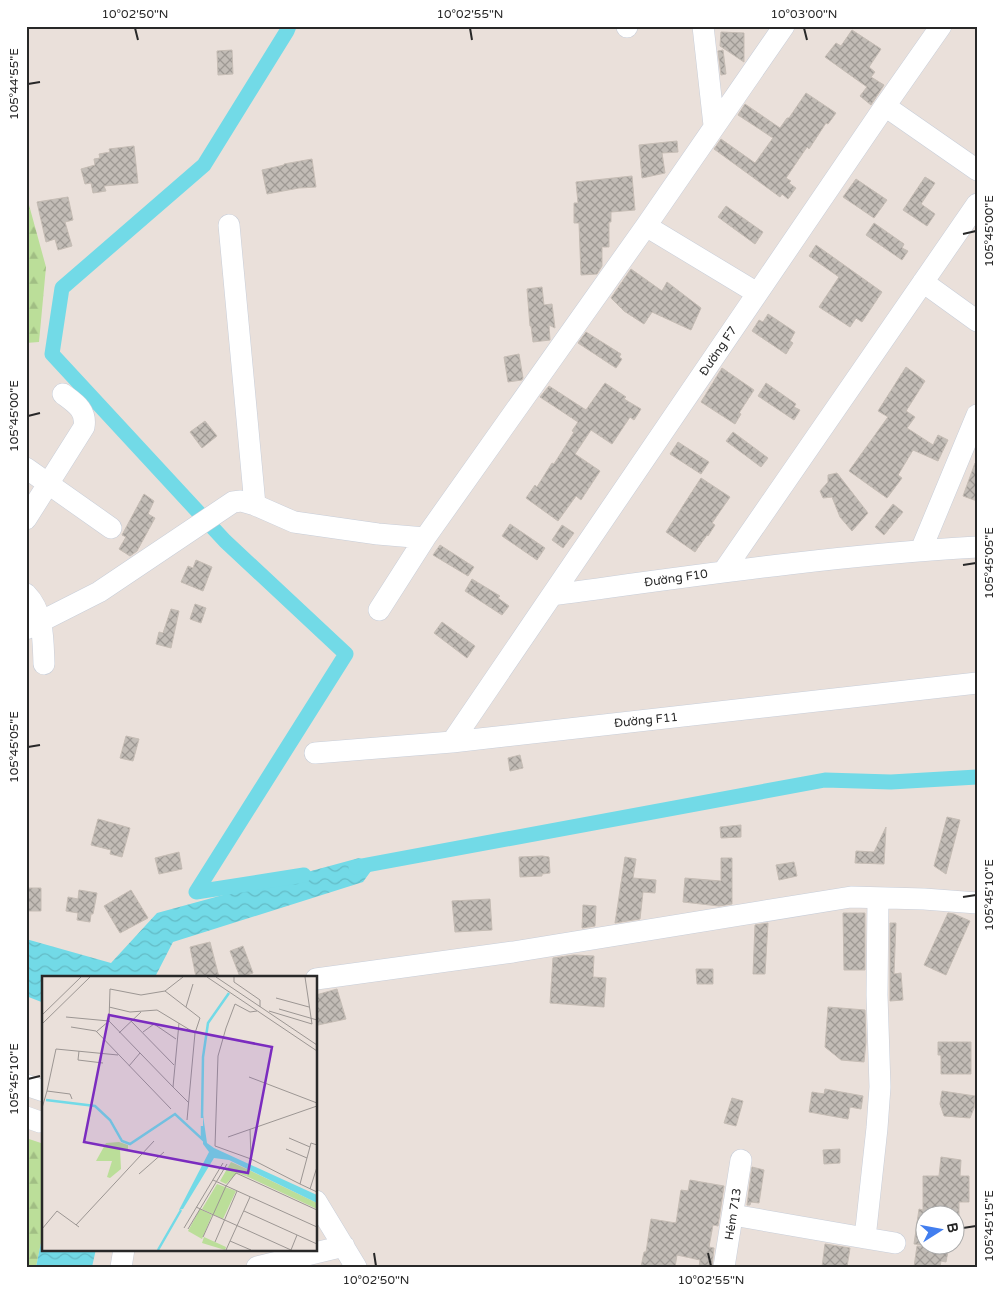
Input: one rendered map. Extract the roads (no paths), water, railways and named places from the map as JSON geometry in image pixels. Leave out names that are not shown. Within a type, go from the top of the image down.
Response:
[{"type":"street","points":[[703,26],[714,125]]},
{"type":"street","points":[[379,610],[425,538],[646,226],[784,26]]},
{"type":"street","name":"Đường F7","points":[[552,595],[941,26]]},
{"type":"street","points":[[885,106],[977,170]]},
{"type":"street","points":[[723,572],[977,204]]},
{"type":"street","points":[[229,224],[255,505]]},
{"type":"street","points":[[646,226],[757,294]]},
{"type":"street","points":[[923,282],[977,322]]},
{"type":"street","points":[[26,519],[84,427],[84,413],[80,407],[62,394]]},
{"type":"street","points":[[921,550],[977,414]]},
{"type":"street","points":[[26,468],[111,528]]},
{"type":"street","points":[[33,625],[100,592],[233,502],[241,501],[255,505],[294,522],[378,534],[425,538]]},
{"type":"street","name":"Đường F10","points":[[552,595],[723,572],[921,550],[977,547]]},
{"type":"street","points":[[26,594],[35,604],[33,625],[43,638],[44,664]]},
{"type":"street","points":[[452,742],[552,595]]},
{"type":"street","name":"Đường F11","points":[[315,753],[452,742],[977,683]]},
{"type":"street","points":[[318,979],[513,952],[851,898],[924,899],[977,903]]},
{"type":"street","points":[[733,1215],[877,1240],[877,1128],[880,1087],[877,995],[878,898]]},
{"type":"street","points":[[26,1085],[42,1090]]},
{"type":"street","name":"Hẻm 713","points":[[724,1267],[741,1160]]},
{"type":"street","points":[[318,1204],[356,1267]]},
{"type":"street","points":[[257,1267],[344,1246]]},
{"type":"street","points":[[121,1267],[124,1250]]},
{"type":"water","points":[[359,858],[376,864],[363,882],[173,942],[156,976],[42,976],[42,1002],[26,996],[26,939],[111,963],[157,913]]},
{"type":"water","points":[[42,1238],[42,1250],[96,1250],[92,1267],[36,1267]]},
{"type":"waterway","points":[[289,26],[204,165],[62,288],[52,354],[225,541],[346,654],[196,892],[304,875]]},
{"type":"waterway","points":[[356,867],[825,780],[891,782],[977,777]]}]
